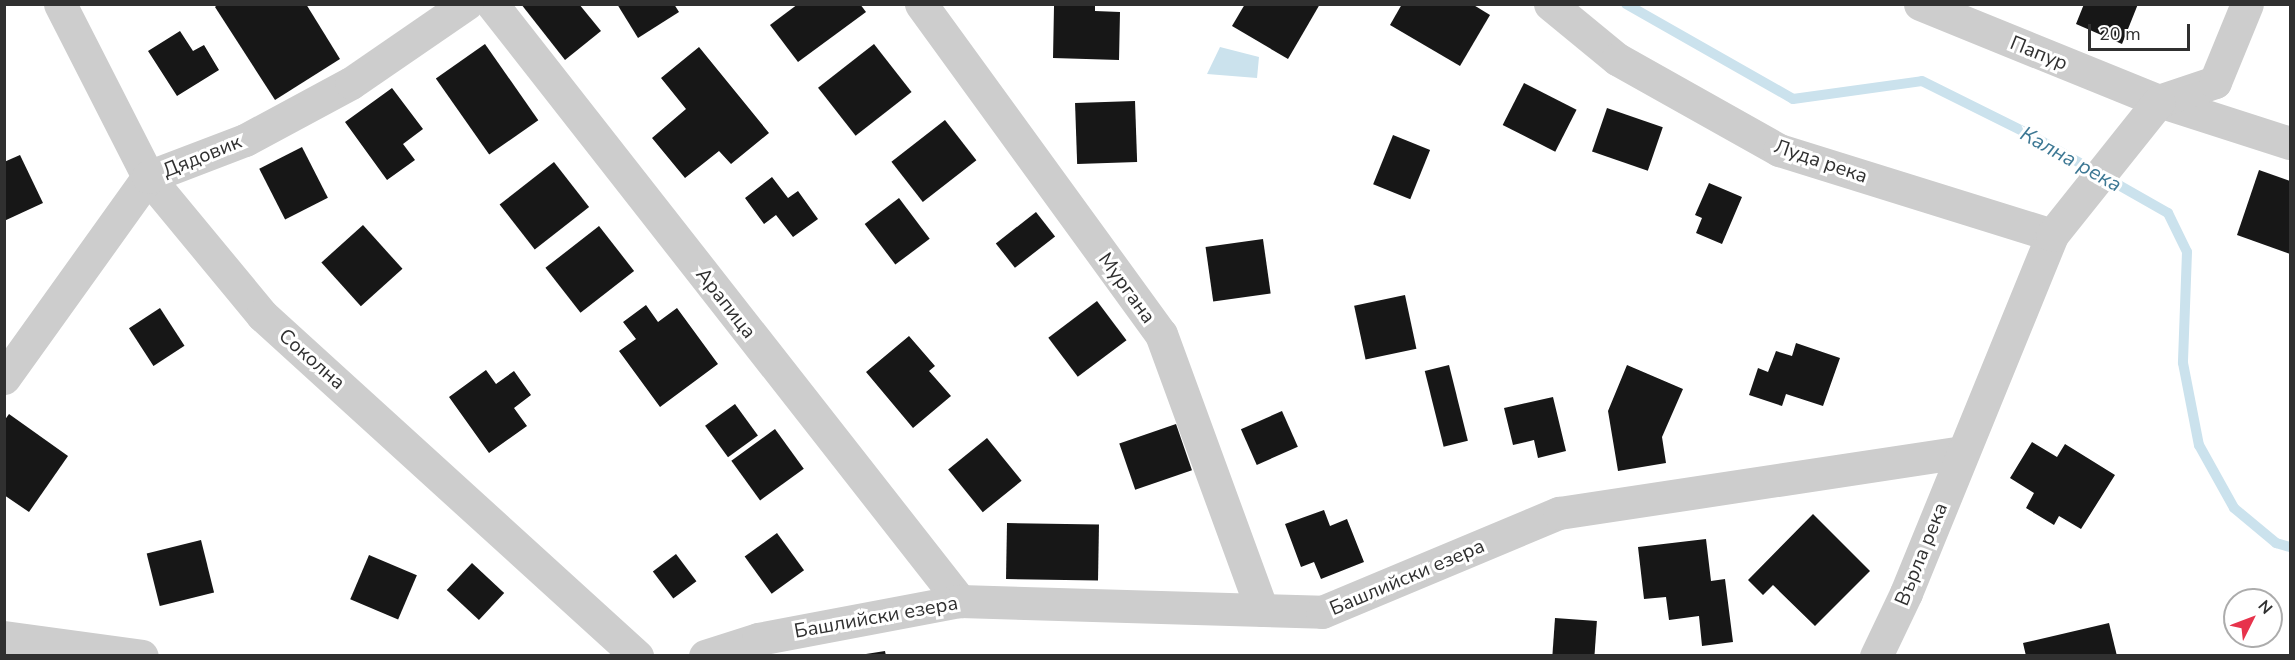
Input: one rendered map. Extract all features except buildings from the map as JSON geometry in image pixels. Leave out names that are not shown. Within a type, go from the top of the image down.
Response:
[{"type":"street","name":"Соколна","points":[[60,4],[148,177],[262,315],[638,656]]},
{"type":"street","name":"Дядовик","points":[[4,378],[148,177],[246,140],[351,83],[465,4]]},
{"type":"street","name":"Арапица","points":[[492,4],[960,601]]},
{"type":"street","name":"Мургана","points":[[921,4],[1161,334],[1262,610]]},
{"type":"street","name":"Луда река","points":[[1550,4],[1617,59],[1779,150],[2052,235]]},
{"type":"street","name":"Папур","points":[[1920,4],[2159,101],[2290,143]]},
{"type":"street","points":[[2052,235],[2159,101],[2215,82],[2247,4]]},
{"type":"street","name":"Върла река","points":[[1876,656],[1906,593],[2052,235]]},
{"type":"street","name":"Башлийски езера","points":[[705,656],[758,639],[960,601],[1322,612],[1559,513],[1962,452]]},
{"type":"street","points":[[4,637],[142,656]]},
{"type":"water","points":[[1220,47],[1259,57],[1257,78],[1207,74]]},
{"type":"waterway","name":"Кална река","points":[[1626,4],[1793,99],[1922,81],[2029,134],[2168,213],[2187,252],[2183,363],[2199,445],[2234,508],[2276,543],[2290,547]]}]
